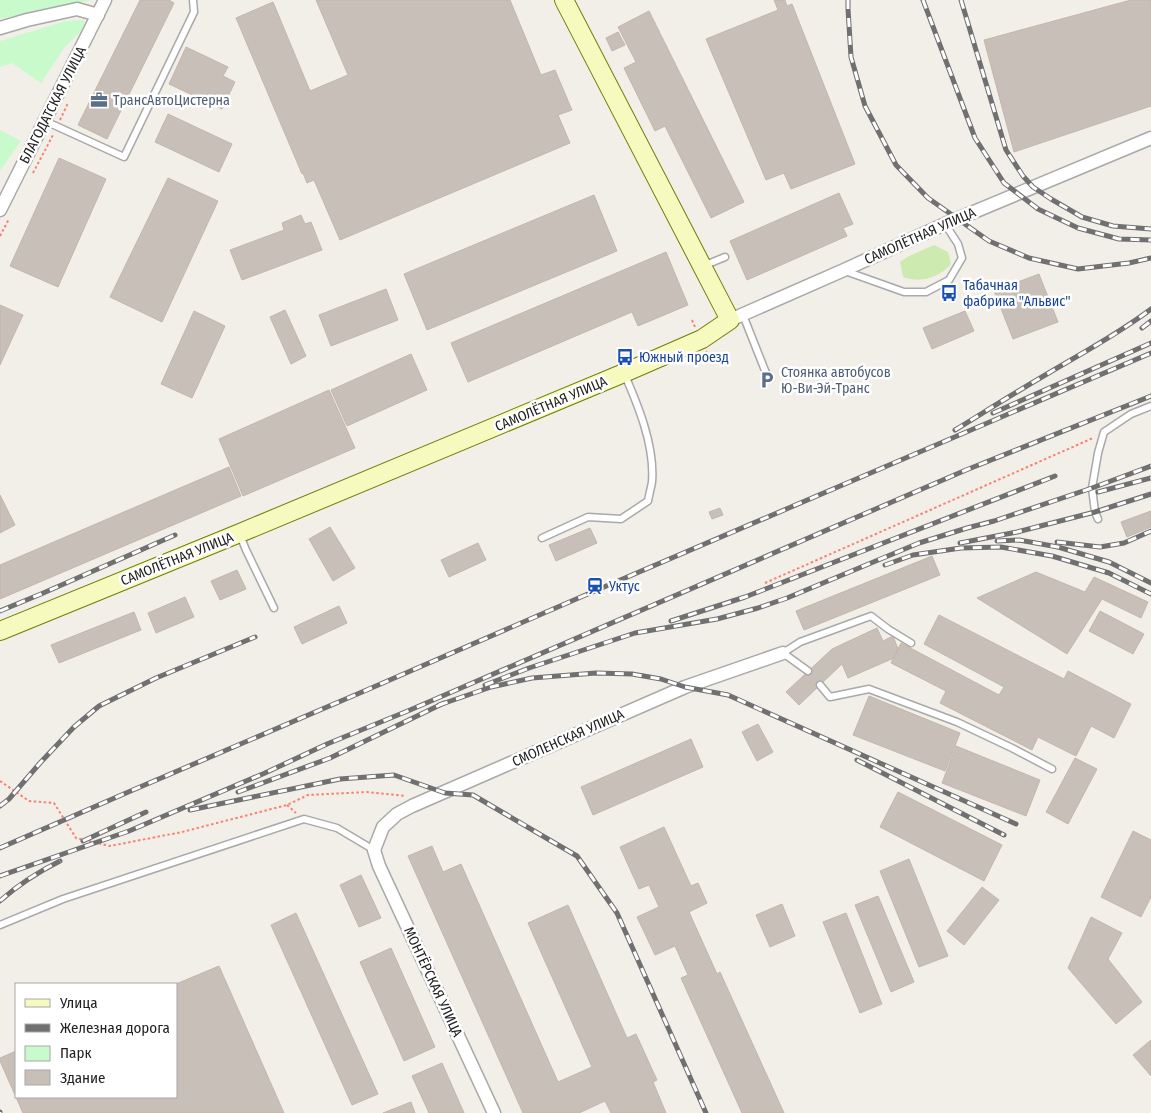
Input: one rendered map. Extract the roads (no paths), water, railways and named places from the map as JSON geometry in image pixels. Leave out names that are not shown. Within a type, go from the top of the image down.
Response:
[{"type":"main road","points":[[564,0],[702,266],[736,318]]},
{"type":"main road","name":"САМОЛЁТНАЯ УЛИЦА","points":[[0,631],[624,373],[702,339],[736,318]]},
{"type":"street","name":"БЛАГОДАТСКАЯ УЛИЦА","points":[[0,210],[105,0]]},
{"type":"street","points":[[0,28],[77,9],[98,15]]},
{"type":"street","name":"САМОЛЁТНАЯ УЛИЦА","points":[[736,318],[945,224],[1151,138]]},
{"type":"street","name":"СМОЛЕНСКАЯ УЛИЦА","points":[[374,850],[383,826],[412,806],[685,687],[783,653]]},
{"type":"street","name":"МОНТЁРСКАЯ УЛИЦА","points":[[374,850],[494,1113]]},
{"type":"lane","points":[[44,121],[124,156],[194,12],[193,0]]},
{"type":"lane","points":[[844,270],[904,292],[926,292],[949,280],[962,258],[958,244],[945,224]]},
{"type":"lane","points":[[702,266],[725,257]]},
{"type":"lane","points":[[736,318],[768,378]]},
{"type":"lane","points":[[542,538],[588,517],[621,518],[648,501],[652,482],[648,442],[624,373]]},
{"type":"lane","points":[[1098,520],[1092,488],[1104,432],[1131,414],[1151,406]]},
{"type":"lane","points":[[240,533],[246,550],[274,608]]},
{"type":"lane","points":[[808,672],[783,653],[800,642],[871,616],[888,630],[911,643]]},
{"type":"lane","points":[[820,685],[830,697],[869,689],[957,722],[1052,769]]},
{"type":"lane","points":[[0,925],[63,899],[304,819],[337,828],[374,850]]},
{"type":"railway","points":[[848,0],[851,57],[865,106],[896,165],[928,198],[989,241],[1029,258],[1078,269],[1129,263],[1151,258]]},
{"type":"railway","points":[[923,0],[975,138],[1004,183],[1038,209],[1078,228],[1119,239],[1151,240]]},
{"type":"railway","points":[[961,0],[1006,150],[1023,176],[1033,187],[1082,217],[1113,226],[1151,229]]},
{"type":"railway","points":[[955,430],[1113,335],[1151,309]]},
{"type":"railway","points":[[1142,328],[1151,321]]},
{"type":"railway","points":[[993,413],[1151,343]]},
{"type":"railway","points":[[0,848],[1151,353]]},
{"type":"railway","points":[[0,876],[129,831],[966,470],[1151,396]]},
{"type":"railway","points":[[485,685],[529,668],[635,633],[717,619],[758,608],[787,598],[919,543],[994,521],[1151,466]]},
{"type":"railway","points":[[671,621],[745,597],[1055,476]]},
{"type":"railway","points":[[1098,492],[1151,478]]},
{"type":"railway","points":[[960,543],[1017,532],[1095,512],[1151,494]]},
{"type":"railway","points":[[1057,542],[1100,547],[1124,543],[1151,531]]},
{"type":"railway","points":[[0,611],[175,535]]},
{"type":"railway","points":[[997,541],[1019,540],[1058,547],[1109,562],[1151,583]]},
{"type":"railway","points":[[885,565],[913,555],[961,548],[1001,547],[1052,556],[1109,573],[1151,594]]},
{"type":"railway","points":[[0,806],[9,799],[74,727],[99,706],[156,678],[255,637]]},
{"type":"railway","points":[[439,705],[491,687],[532,678],[596,673],[632,674],[661,679],[685,687],[728,695],[1016,824]]},
{"type":"railway","points":[[238,792],[330,758],[444,703]]},
{"type":"railway","points":[[857,760],[1004,835]]},
{"type":"railway","points":[[190,810],[340,779],[394,775],[445,793],[473,795],[577,856],[617,913],[706,1113]]},
{"type":"railway","points":[[83,841],[146,812]]},
{"type":"railway","points":[[0,901],[28,879],[60,861]]},
{"type":"place","name":"ТрансАвтоЦистерна","points":[[99,100]]},
{"type":"place","name":"Табачная фабрика \"Альвис\"","points":[[949,293]]},
{"type":"place","name":"Южный проезд","points":[[625,357]]},
{"type":"place","name":"Стоянка автобусов Ю-Ви-Эй-Транс","points":[[767,380]]},
{"type":"place","name":"Уктус","points":[[595,586]]}]
